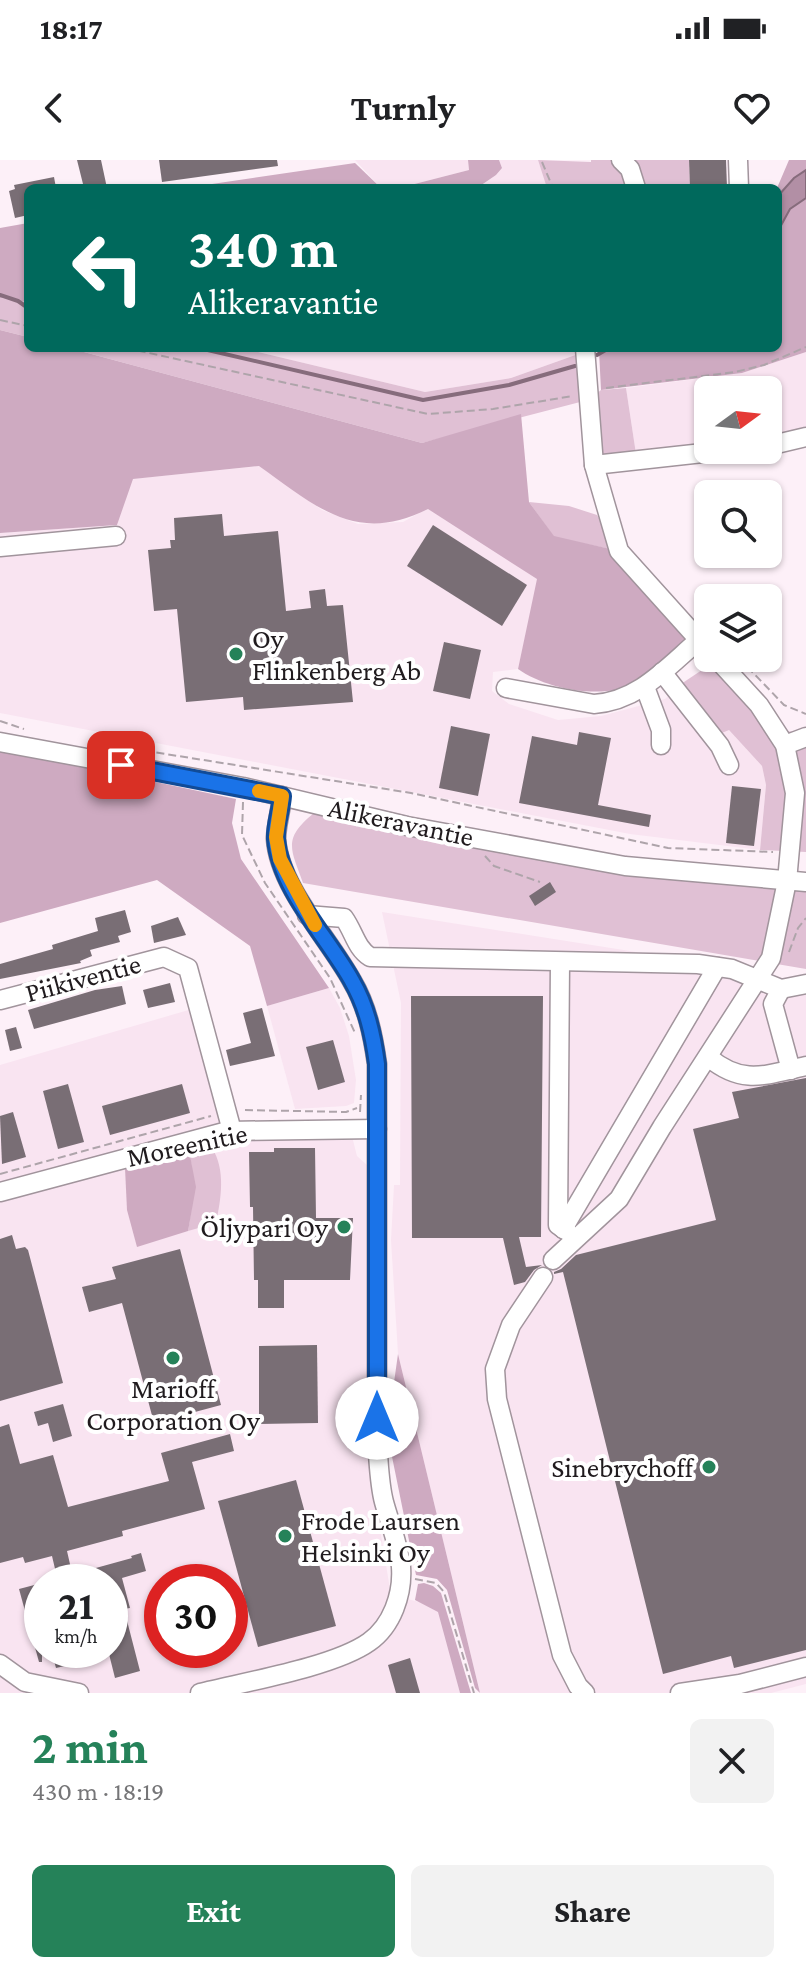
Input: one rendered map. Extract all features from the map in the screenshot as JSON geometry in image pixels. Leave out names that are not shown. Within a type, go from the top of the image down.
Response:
[{"type":"street","points":[[621,160],[630,169],[635,184]]},
{"type":"street","points":[[738,160],[739,184]]},
{"type":"street","points":[[739,184],[750,160]]},
{"type":"street","points":[[586,352],[594,391],[594,465],[619,551],[694,634]]},
{"type":"street","points":[[782,443],[806,437]]},
{"type":"street","points":[[594,465],[694,454]]},
{"type":"street","points":[[0,547],[116,536]]},
{"type":"street","points":[[506,688],[594,704],[620,699],[645,687],[694,651]]},
{"type":"street","points":[[662,672],[720,746],[729,765]]},
{"type":"street","points":[[570,1233],[619,1199],[771,958],[797,882],[789,853],[795,793],[785,745],[759,705],[729,672]]},
{"type":"street","points":[[645,687],[661,730],[661,745]]},
{"type":"street","points":[[785,745],[806,737]]},
{"type":"street","name":"Alikeravantie","points":[[0,742],[243,787],[407,826],[625,866],[797,882]]},
{"type":"street","points":[[200,1693],[352,1652],[370,1641],[395,1609],[402,1579],[397,1544],[383,1500],[377,1442],[369,1129],[377,1064],[365,1008],[352,980],[307,915],[280,859],[276,837],[282,796]]},
{"type":"street","points":[[307,915],[344,918],[353,930],[359,950],[370,957],[698,964],[732,969],[781,989],[806,984]]},
{"type":"street","name":"Piikiventie","points":[[0,1000],[164,957],[188,968],[232,1131]]},
{"type":"street","points":[[560,962],[558,1225],[570,1233]]},
{"type":"street","points":[[553,1260],[717,967]]},
{"type":"street","points":[[708,1057],[730,1073],[745,1077],[798,1068],[773,1004],[781,989]]},
{"type":"street","name":"Moreenitie","points":[[0,1192],[232,1131],[369,1129]]},
{"type":"street","points":[[543,1277],[511,1325],[495,1369],[497,1399],[562,1655],[585,1693]]},
{"type":"street","points":[[0,1664],[25,1682],[79,1693]]},
{"type":"street","points":[[680,1693],[740,1684],[806,1667]]},
{"type":"path","points":[[542,162],[551,184]]},
{"type":"path","points":[[0,320],[24,325]]},
{"type":"path","points":[[144,352],[428,414],[493,409],[594,391],[735,372],[764,365],[806,347]]},
{"type":"path","points":[[752,672],[784,705],[806,714]]},
{"type":"path","points":[[0,721],[30,732]]},
{"type":"path","points":[[102,744],[411,793],[668,848],[789,853]]},
{"type":"path","points":[[243,787],[242,835],[265,883],[330,978],[356,1035]]},
{"type":"path","points":[[483,840],[485,857],[494,866],[540,882]]},
{"type":"path","points":[[361,1094],[369,1129]]},
{"type":"path","points":[[402,1579],[436,1583],[444,1592],[474,1693]]},
{"type":"shaded area","points":[[355,160],[468,160],[469,170],[415,184],[377,184]]},
{"type":"shaded area","points":[[468,160],[499,160],[502,168],[483,184],[415,184],[469,170]]},
{"type":"shaded area","points":[[499,160],[538,160],[547,184],[483,184],[502,168]]},
{"type":"shaded area","points":[[538,160],[689,160],[690,184],[546,184]]},
{"type":"shaded area","points":[[789,160],[806,160],[806,352],[742,373],[694,376],[694,379],[601,390],[599,352],[782,352],[782,184],[779,184]]},
{"type":"shaded area","points":[[355,163],[377,184],[212,184]]},
{"type":"shaded area","points":[[806,170],[806,198],[790,209],[782,224],[782,192]]},
{"type":"shaded area","points":[[24,224],[24,301],[0,298],[0,228]]},
{"type":"shaded area","points":[[0,298],[24,301],[24,336],[0,330]]},
{"type":"shaded area","points":[[0,330],[24,336],[24,352],[84,352],[422,443],[521,414],[529,502],[554,536],[619,551],[694,634],[694,644],[654,674],[624,688],[593,692],[544,682],[518,669],[537,579],[428,509],[402,519],[379,523],[358,522],[319,507],[259,466],[133,479],[117,525],[0,533]]},
{"type":"shaded area","points":[[84,352],[258,352],[425,392],[511,378],[581,353],[584,401],[422,443]]},
{"type":"shaded area","points":[[258,352],[581,353],[511,378],[425,392]]},
{"type":"shaded area","points":[[806,352],[806,431],[782,437],[782,376],[719,376],[742,373]]},
{"type":"shaded area","points":[[694,379],[694,448],[636,454],[626,388]]},
{"type":"shaded area","points":[[626,388],[636,454],[597,463],[594,396],[601,390]]},
{"type":"shaded area","points":[[260,466],[322,510],[358,524],[403,522],[428,508],[538,579],[518,669],[493,672],[492,691],[509,704],[558,720],[601,716],[665,699],[678,686],[729,730],[762,766],[766,785],[760,850],[630,834],[0,713],[0,533],[117,525],[132,479]]},
{"type":"shaded area","points":[[529,502],[569,506],[597,515],[619,551],[554,537]]},
{"type":"shaded area","points":[[699,672],[727,672],[775,730],[806,730],[806,852],[760,850],[766,785],[762,766],[729,730],[717,735],[678,686]]},
{"type":"shaded area","points":[[0,749],[236,799],[232,823],[241,859],[329,988],[267,1006],[250,946],[157,880],[0,923]]},
{"type":"shaded area","points":[[314,813],[408,834],[806,880],[806,969],[303,883],[293,853],[293,838]]},
{"type":"shaded area","points":[[382,912],[744,969],[785,979],[806,974],[806,1684],[771,1693],[480,1693],[398,1354],[391,1240],[394,1185],[400,1185],[401,1003]]},
{"type":"shaded area","points":[[329,988],[340,1008],[349,1036],[356,1080],[354,1103],[295,1109],[267,1006]]},
{"type":"shaded area","points":[[192,1009],[225,1144],[247,1139],[353,1140],[357,1156],[368,1166],[371,1474],[391,1595],[427,1604],[439,1612],[460,1693],[0,1693],[0,1065]]},
{"type":"shaded area","points":[[201,1145],[212,1148],[219,1166],[219,1204],[216,1223],[188,1231],[195,1187],[189,1150]]},
{"type":"shaded area","points":[[189,1150],[196,1187],[188,1231],[137,1247],[127,1210],[125,1168]]},
{"type":"shaded area","points":[[398,1354],[480,1693],[475,1688],[447,1590],[437,1579],[416,1575],[387,1432]]},
{"type":"shaded area","points":[[424,1583],[441,1593],[471,1693],[460,1693],[438,1612],[415,1600],[418,1584]]},
{"type":"building","points":[[77,160],[101,160],[106,184],[83,184]]},
{"type":"building","points":[[159,160],[277,160],[278,166],[162,182]]},
{"type":"building","points":[[689,160],[726,160],[727,184],[690,184]]},
{"type":"building","points":[[54,177],[55,184],[24,184],[24,216],[15,218],[9,191],[15,189],[14,185]]},
{"type":"building","name":"Oy Flinkenberg Ab","points":[[222,514],[224,536],[278,531],[286,611],[311,608],[309,591],[325,589],[327,606],[343,605],[353,702],[244,710],[243,697],[186,702],[177,609],[154,611],[148,550],[171,548],[170,540],[175,540],[174,518]]},
{"type":"building","points":[[433,525],[527,585],[502,626],[407,566]]},
{"type":"building","points":[[444,642],[481,650],[470,699],[433,691]]},
{"type":"building","points":[[451,726],[490,734],[478,796],[439,788]]},
{"type":"building","points":[[579,732],[611,738],[598,805],[651,815],[649,827],[519,803],[532,736],[577,745]]},
{"type":"building","points":[[732,786],[761,789],[754,846],[726,843]]},
{"type":"building","points":[[550,882],[556,892],[535,906],[529,896]]},
{"type":"building","points":[[125,910],[131,932],[118,936],[120,942],[90,950],[92,956],[81,963],[0,979],[0,964],[53,949],[52,945],[98,931],[95,918]]},
{"type":"building","points":[[178,917],[186,935],[154,943],[151,926]]},
{"type":"building","points":[[170,983],[175,1002],[148,1008],[143,990]]},
{"type":"building","points":[[122,986],[126,1004],[34,1029],[28,1010],[95,990]]},
{"type":"building","points":[[411,996],[543,996],[541,1237],[519,1237],[526,1267],[542,1265],[525,1282],[514,1285],[503,1238],[412,1238]]},
{"type":"building","points":[[262,1008],[275,1056],[230,1066],[226,1050],[251,1043],[243,1013]]},
{"type":"building","points":[[16,1027],[22,1048],[10,1051],[5,1030]]},
{"type":"building","points":[[333,1040],[345,1082],[318,1090],[306,1047]]},
{"type":"building","name":"Sinebrychoff","points":[[806,1078],[806,1650],[734,1668],[731,1656],[663,1674],[563,1272],[554,1272],[576,1255],[716,1220],[693,1129],[739,1118],[732,1092]]},
{"type":"building","points":[[68,1084],[84,1142],[58,1149],[43,1091]]},
{"type":"building","points":[[182,1084],[190,1113],[110,1135],[102,1106]]},
{"type":"building","points":[[13,1112],[26,1157],[2,1164],[0,1116]]},
{"type":"building","points":[[274,1148],[315,1148],[316,1218],[353,1218],[350,1280],[284,1280],[284,1308],[258,1308],[249,1152],[274,1152]]},
{"type":"building","points":[[12,1235],[16,1249],[25,1247],[28,1250],[63,1383],[0,1401],[0,1239]]},
{"type":"building","name":"Marioff Corporation Oy","points":[[180,1249],[221,1405],[154,1423],[122,1303],[89,1312],[82,1287],[116,1279],[112,1267]]},
{"type":"building","points":[[317,1345],[318,1423],[259,1424],[259,1346]]},
{"type":"building","points":[[63,1404],[72,1436],[53,1442],[48,1423],[38,1426],[34,1412]]},
{"type":"building","points":[[9,1424],[20,1464],[53,1455],[68,1507],[169,1481],[161,1453],[230,1434],[234,1451],[192,1462],[205,1509],[122,1531],[123,1536],[67,1551],[70,1564],[54,1564],[52,1556],[25,1563],[23,1557],[0,1563],[0,1427]]},
{"type":"building","points":[[296,1480],[336,1626],[258,1647],[248,1610],[248,1564],[235,1564],[218,1501]]},
{"type":"building","points":[[141,1553],[144,1572],[128,1576],[128,1564],[110,1564],[132,1558]]},
{"type":"building","points":[[24,1588],[24,1607],[19,1589]]},
{"type":"building","points":[[128,1624],[140,1671],[115,1678],[112,1668],[128,1668]]},
{"type":"building","points":[[410,1658],[420,1693],[396,1693],[388,1665]]},
{"type":"waterway","points":[[0,295],[24,305]]},
{"type":"waterway","points":[[216,352],[423,400],[509,385],[575,366]]},
{"type":"waterway","points":[[597,355],[602,352]]},
{"type":"slow traffic","points":[[259,791],[282,796],[276,837],[280,859],[315,925]]},
{"type":"place","name":"Oy Flinkenberg Ab","points":[[236,654]]},
{"type":"place","name":"Öljypari Oy","points":[[344,1227]]},
{"type":"place","name":"Marioff Corporation Oy","points":[[173,1358]]},
{"type":"place","name":"Sinebrychoff","points":[[709,1467]]},
{"type":"place","name":"Frode Laursen Helsinki Oy","points":[[285,1536]]},
{"type":"route","points":[[121,765],[282,796],[276,837],[280,859],[307,915],[352,980],[373,1035],[377,1064],[377,1418]]}]
